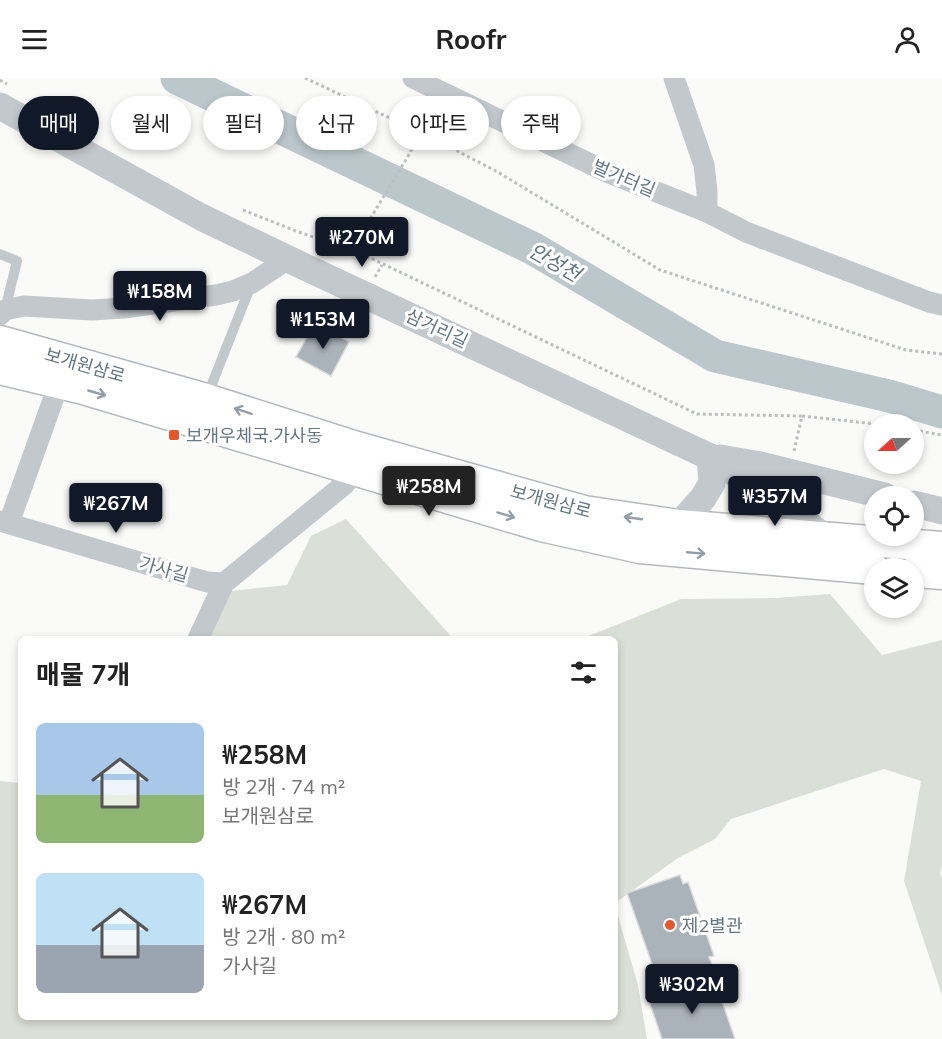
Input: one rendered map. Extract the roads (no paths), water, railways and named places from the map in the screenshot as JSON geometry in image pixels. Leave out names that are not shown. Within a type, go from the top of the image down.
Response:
[{"type":"main road","name":"보개원삼로","points":[[0,341],[206,399],[354,458],[541,526],[640,548],[864,569]]},
{"type":"main road","name":"보개원삼로","points":[[0,369],[354,458],[584,511],[679,525],[942,547]]},
{"type":"main road","points":[[924,573],[942,574]]},
{"type":"street","name":"벌가터길","points":[[413,78],[609,173],[707,212],[746,232],[942,306]]},
{"type":"street","points":[[674,78],[704,165],[707,212]]},
{"type":"street","name":"삼거리길","points":[[3,102],[201,217],[710,457],[792,511],[821,536],[864,566]]},
{"type":"street","points":[[3,313],[24,306],[124,308],[216,295],[252,283],[288,260]]},
{"type":"street","points":[[4,522],[59,383]]},
{"type":"street","points":[[679,525],[703,498],[712,483],[710,457],[790,471],[864,490]]},
{"type":"street","points":[[199,636],[224,583],[345,484],[354,458]]},
{"type":"street","points":[[924,506],[942,511]]},
{"type":"street","name":"가사길","points":[[4,522],[207,582],[224,583]]},
{"type":"lane","points":[[0,254],[17,261],[3,313]]},
{"type":"lane","points":[[206,399],[252,283]]},
{"type":"waterway","name":"안성천","points":[[177,78],[534,249],[715,356],[889,396],[942,412]]},
{"type":"place","name":"보개우체국.가사동","points":[[174,435]]},
{"type":"place","name":"제2별관","points":[[670,925]]}]
